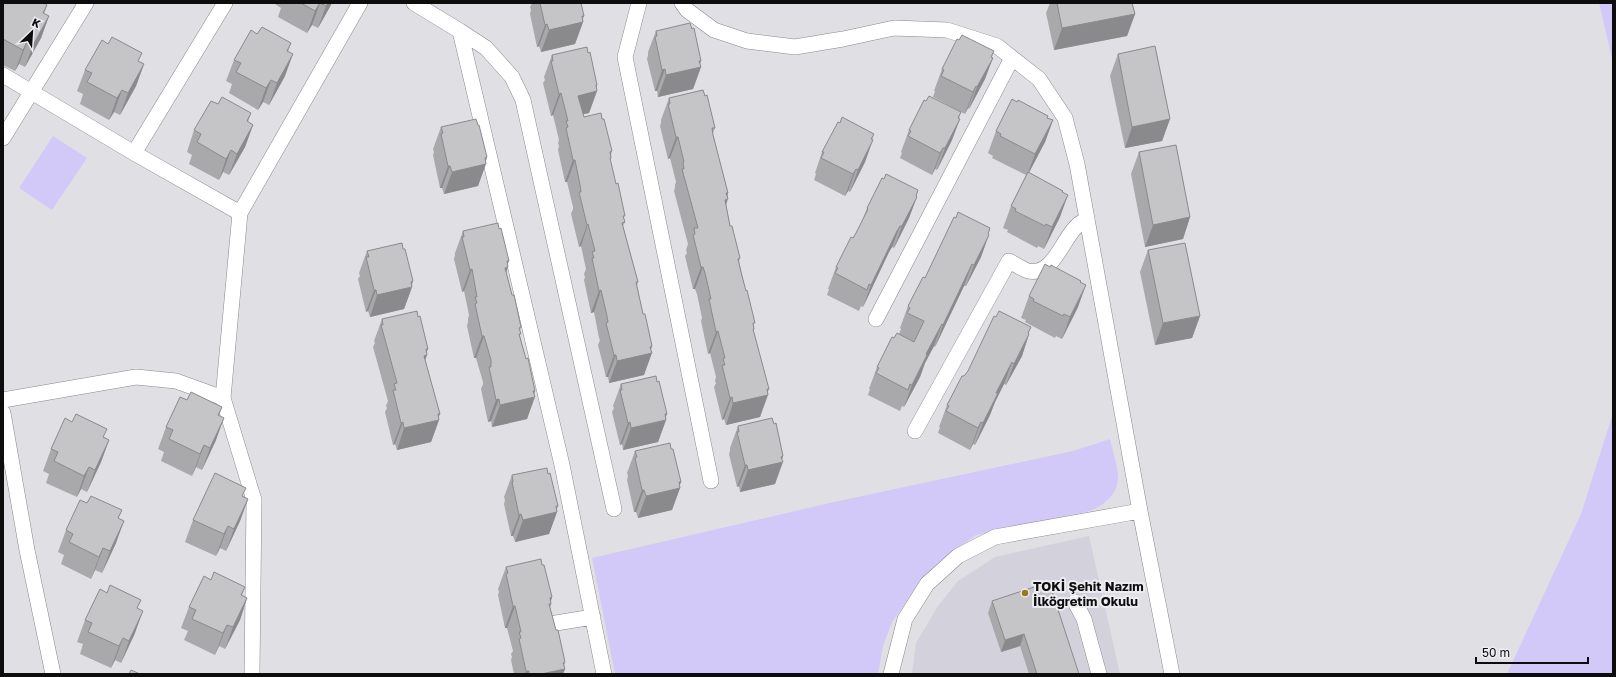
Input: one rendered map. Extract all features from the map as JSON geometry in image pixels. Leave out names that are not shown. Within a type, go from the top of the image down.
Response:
[{"type":"street","points":[[3,138],[86,3]]},
{"type":"street","points":[[134,153],[225,3]]},
{"type":"street","points":[[252,674],[254,500],[223,398],[240,213],[360,3]]},
{"type":"street","points":[[414,3],[486,48],[512,77],[522,100],[614,509]]},
{"type":"street","points":[[639,3],[625,57],[711,481]]},
{"type":"street","points":[[682,3],[687,10],[714,30],[747,41],[795,46],[843,39],[894,28],[947,30],[997,46],[1039,79],[1065,118],[1077,164],[1140,511],[1172,674]]},
{"type":"street","points":[[460,31],[562,465],[604,674]]},
{"type":"street","points":[[876,319],[1012,58]]},
{"type":"street","points":[[3,75],[134,153],[240,213]]},
{"type":"street","points":[[915,431],[1009,261],[1028,271],[1044,268],[1052,262],[1073,230],[1079,224],[1087,220]]},
{"type":"street","points":[[3,400],[136,377],[176,381],[223,398]]},
{"type":"street","points":[[3,413],[27,550],[53,674]]},
{"type":"street","points":[[891,674],[905,619],[927,584],[958,556],[995,537],[1140,511]]},
{"type":"street","points":[[1075,602],[1084,618],[1099,674]]},
{"type":"street","points":[[556,624],[593,617]]},
{"type":"shaded area","points":[[1599,3],[1613,3],[1613,63]]},
{"type":"shaded area","points":[[53,136],[87,158],[52,210],[19,188]]},
{"type":"shaded area","points":[[1613,413],[1613,674],[1507,674],[1581,514]]},
{"type":"shaded area","points":[[1110,439],[1118,475],[1117,485],[1112,495],[1100,506],[1090,511],[976,535],[945,557],[918,584],[892,622],[883,646],[878,674],[615,674],[592,558],[834,502],[1073,451]]},
{"type":"shaded area","name":"TOKİ Şehit Nazım İlköğretim Okulu","points":[[1089,536],[1120,674],[912,674],[916,643],[938,606],[958,581],[995,557]]},
{"type":"building","points":[[3,3],[44,3],[47,5],[43,13],[49,16],[33,45],[27,42],[23,50],[3,39]]},
{"type":"building","points":[[301,3],[320,3],[315,11]]},
{"type":"building","points":[[320,3],[328,3],[326,6]]},
{"type":"building","points":[[540,3],[581,3],[584,16],[582,16],[583,22],[549,30],[547,24],[545,25]]},
{"type":"building","points":[[1057,3],[1132,3],[1135,14],[1062,28]]},
{"type":"building","points":[[690,23],[692,29],[694,28],[701,67],[666,75],[665,69],[662,70],[655,37],[657,36],[656,31]]},
{"type":"building","points":[[262,27],[291,43],[287,51],[293,54],[277,83],[271,80],[266,88],[236,72],[241,63],[234,60],[251,30],[257,34]]},
{"type":"building","points":[[962,35],[994,51],[991,57],[993,58],[973,92],[941,76],[944,70],[942,69],[957,39],[959,40]]},
{"type":"building","points":[[112,37],[142,53],[138,61],[144,64],[128,93],[122,90],[117,98],[87,82],[92,73],[85,70],[102,40],[108,44]]},
{"type":"building","points":[[1155,46],[1170,119],[1132,127],[1118,54]]},
{"type":"building","points":[[587,47],[588,53],[590,52],[597,91],[578,96],[584,117],[601,113],[602,119],[604,119],[612,151],[610,152],[610,158],[616,184],[618,183],[625,216],[623,216],[625,222],[622,223],[638,282],[636,282],[652,346],[650,347],[652,353],[617,361],[616,355],[614,355],[606,323],[608,322],[607,316],[601,290],[599,291],[592,258],[594,258],[592,252],[595,251],[579,192],[581,192],[575,160],[573,160],[566,128],[568,127],[566,121],[568,121],[561,93],[559,94],[551,61],[553,61],[552,55]]},
{"type":"building","points":[[703,90],[705,96],[707,95],[715,128],[712,128],[713,135],[728,193],[726,193],[728,199],[725,200],[730,226],[732,226],[740,258],[738,259],[755,323],[753,323],[753,329],[769,389],[767,389],[768,395],[733,403],[732,397],[730,398],[722,365],[725,365],[723,359],[725,358],[718,331],[716,332],[705,273],[703,267],[701,267],[693,235],[695,234],[694,228],[698,228],[682,169],[684,169],[684,162],[678,137],[676,137],[668,104],[670,104],[669,98]]},
{"type":"building","points":[[929,96],[961,112],[958,118],[960,119],[945,148],[943,148],[940,153],[908,136],[911,131],[909,130],[924,100],[926,101]]},
{"type":"building","points":[[222,97],[251,113],[247,121],[253,125],[237,154],[231,150],[226,159],[197,142],[201,134],[194,130],[211,101],[218,104]]},
{"type":"building","points":[[1012,99],[1017,102],[1018,100],[1048,116],[1047,118],[1053,120],[1035,154],[1000,136],[1001,134],[996,131]]},
{"type":"building","points":[[842,117],[874,134],[871,139],[873,140],[858,170],[856,169],[853,174],[821,158],[824,152],[822,152],[838,122],[840,123]]},
{"type":"building","points":[[476,119],[479,125],[487,157],[485,158],[486,164],[452,172],[450,166],[448,166],[441,134],[443,133],[441,127]]},
{"type":"building","points":[[1176,145],[1190,217],[1153,225],[1139,152]]},
{"type":"building","points":[[1028,172],[1068,195],[1052,227],[1046,224],[1045,226],[1015,211],[1016,209],[1011,206]]},
{"type":"building","points":[[886,174],[918,190],[917,197],[902,226],[900,226],[897,231],[871,285],[869,284],[867,290],[835,273],[838,268],[836,267],[851,237],[853,238],[856,233],[882,178],[884,179]]},
{"type":"building","points":[[958,212],[990,228],[989,235],[974,265],[972,264],[943,325],[942,324],[912,385],[910,384],[908,390],[876,373],[879,368],[877,367],[892,337],[894,338],[897,333],[914,342],[924,321],[907,313],[910,308],[908,306],[923,277],[925,278],[954,217],[956,218]]},
{"type":"building","points":[[498,223],[499,229],[501,228],[509,261],[507,261],[508,267],[505,268],[512,295],[514,295],[521,327],[519,328],[521,334],[519,334],[526,359],[528,358],[535,391],[533,391],[535,397],[500,405],[499,399],[496,400],[489,367],[491,367],[491,360],[484,336],[482,336],[475,304],[477,303],[475,297],[477,297],[472,269],[470,270],[462,237],[464,237],[463,231]]},
{"type":"building","points":[[402,243],[403,249],[405,249],[413,281],[411,282],[412,287],[377,295],[376,290],[374,290],[366,257],[369,257],[367,251]]},
{"type":"building","points":[[1185,243],[1200,316],[1163,323],[1148,250]]},
{"type":"building","points":[[1045,264],[1050,267],[1051,265],[1086,285],[1070,317],[1064,314],[1063,316],[1033,301],[1034,299],[1029,296]]},
{"type":"building","points":[[417,311],[418,317],[420,316],[428,349],[426,349],[427,355],[424,356],[440,414],[438,414],[439,420],[404,428],[403,422],[401,423],[393,390],[396,390],[394,384],[397,383],[381,325],[383,325],[382,319]]},
{"type":"building","points":[[999,311],[1031,327],[1014,364],[1012,362],[983,423],[981,422],[978,428],[946,411],[949,406],[947,405],[962,376],[964,376],[968,371],[994,316],[996,317]]},
{"type":"building","points":[[656,376],[657,382],[659,381],[667,414],[665,414],[666,420],[631,428],[630,422],[628,423],[620,390],[622,390],[621,384]]},
{"type":"building","points":[[191,392],[222,407],[218,415],[224,418],[210,448],[204,445],[200,454],[169,439],[173,430],[166,427],[180,397],[187,400]]},
{"type":"building","points":[[76,414],[107,429],[103,437],[109,440],[95,470],[89,467],[84,476],[54,461],[58,452],[51,449],[65,418],[72,422]]},
{"type":"building","points":[[772,418],[774,424],[776,423],[783,462],[748,470],[747,465],[745,465],[737,432],[739,432],[738,426]]},
{"type":"building","points":[[670,443],[671,449],[673,449],[681,482],[679,482],[680,488],[646,496],[644,490],[642,490],[635,458],[637,457],[635,451]]},
{"type":"building","points":[[547,468],[548,474],[550,473],[558,506],[556,506],[557,512],[523,520],[521,514],[519,515],[512,482],[512,475]]},
{"type":"building","points":[[215,473],[246,488],[242,496],[248,499],[234,529],[228,526],[224,534],[193,520]]},
{"type":"building","points":[[91,496],[122,510],[118,518],[124,521],[110,551],[103,548],[99,557],[69,542],[73,534],[66,530],[80,500],[87,503]]},
{"type":"building","points":[[541,559],[542,565],[544,565],[552,597],[550,598],[551,604],[549,604],[556,630],[558,630],[565,662],[563,663],[565,669],[541,674],[529,674],[529,671],[526,671],[519,639],[521,638],[519,632],[521,632],[515,606],[513,606],[506,574],[508,573],[506,567]]},
{"type":"building","points":[[214,572],[245,587],[241,595],[247,598],[233,627],[227,625],[223,633],[192,619],[196,610],[189,607],[204,576],[211,580]]},
{"type":"building","points":[[1049,582],[1079,674],[1037,674],[1024,634],[1005,640],[992,601]]},
{"type":"building","points":[[110,585],[141,600],[137,608],[143,611],[129,641],[123,638],[119,646],[88,632],[92,623],[85,620],[100,589],[107,593]]},
{"type":"building","points":[[131,670],[140,674],[129,674]]},
{"type":"place","name":"TOKİ Şehit Nazım İlköğretim Okulu","points":[[1025,593]]}]
